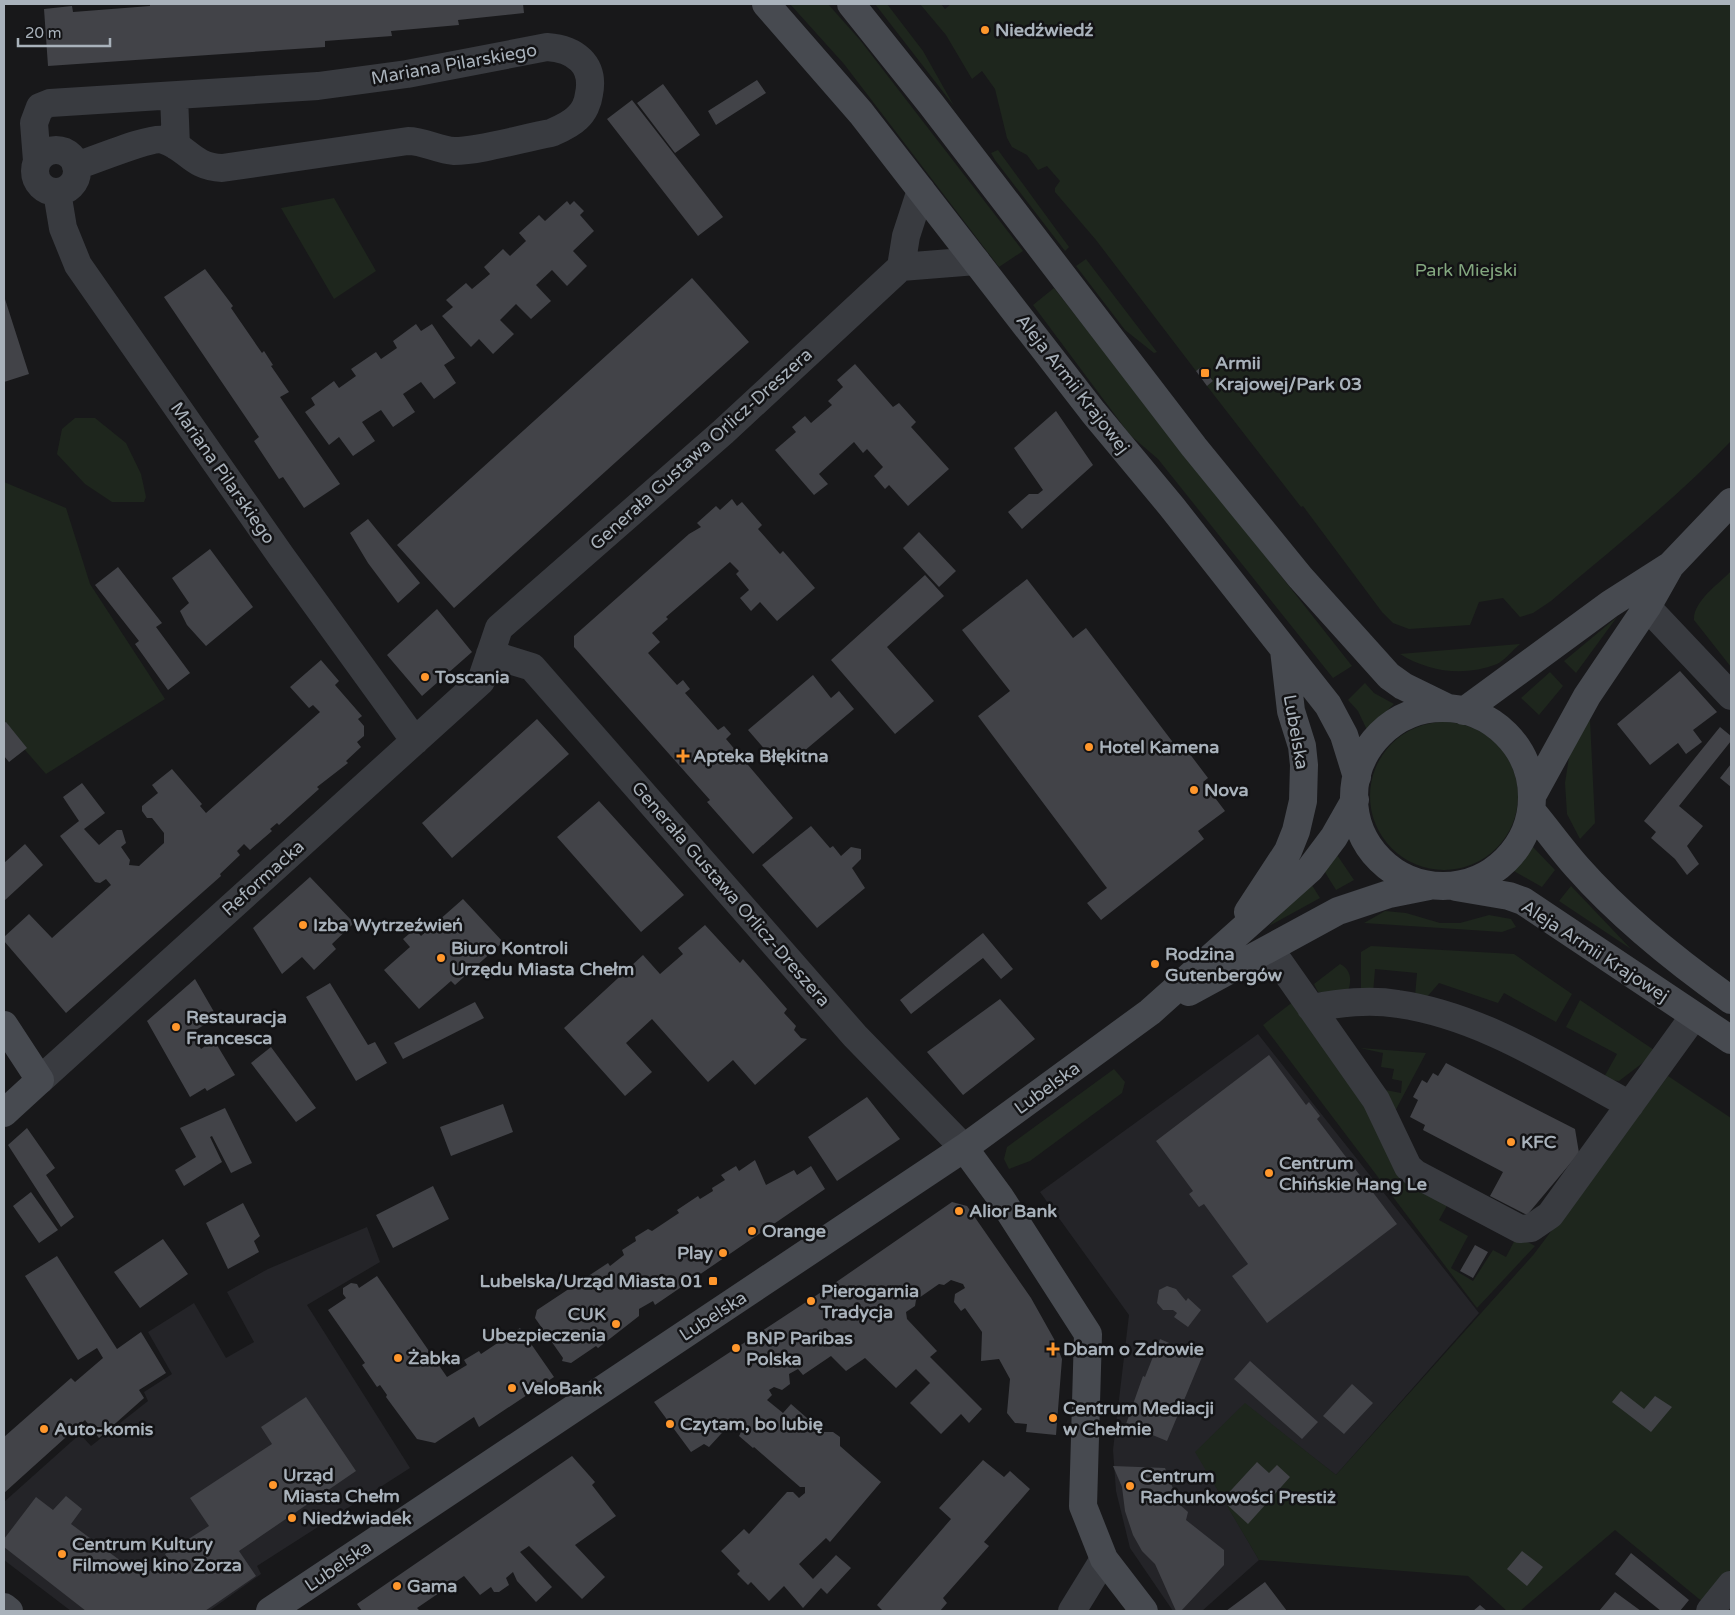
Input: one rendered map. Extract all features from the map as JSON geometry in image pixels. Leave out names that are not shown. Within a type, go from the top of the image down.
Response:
[{"type":"main road","name":"Aleja Armii Krajowej","points":[[766,4],[861,114],[1093,412],[1178,514],[1338,720],[1356,788]]},
{"type":"main road","points":[[851,4],[926,97],[1146,387],[1300,577],[1389,676],[1403,686],[1456,710],[1484,718],[1510,738],[1526,765],[1532,803]]},
{"type":"main road","points":[[1670,565],[1647,606],[1588,696],[1532,803],[1523,837],[1507,860],[1493,872],[1476,880],[1441,886],[1406,878],[1391,870],[1377,857],[1359,826],[1356,788],[1366,752],[1390,726],[1413,713],[1430,709],[1456,710],[1670,565],[1731,502]]},
{"type":"main road","name":"Lubelska","points":[[1227,944],[1288,851],[1300,815],[1304,784],[1304,765],[1302,746],[1291,711],[1284,650]]},
{"type":"main road","name":"Lubelska","points":[[270,1611],[964,1148],[1150,1012],[1310,869],[1334,837],[1356,788]]},
{"type":"main road","name":"Aleja Armii Krajowej","points":[[1532,803],[1579,869],[1634,922],[1684,966],[1731,1000]]},
{"type":"main road","name":"Aleja Armii Krajowej","points":[[1441,886],[1509,896],[1523,901],[1731,1040]]},
{"type":"main road","name":"Lubelska","points":[[1150,1012],[1338,911],[1390,894],[1441,886]]},
{"type":"main road","points":[[4,1025],[40,1080]]},
{"type":"main road","name":"Reformacka","points":[[4,1113],[40,1080]]},
{"type":"main road","points":[[964,1148],[1000,1197],[1088,1334],[1083,1506],[1104,1559],[1144,1611]]},
{"type":"main road","points":[[4,1607],[9,1611]]},
{"type":"street","name":"Mariana Pilarskiego","points":[[76,166],[151,140],[165,140],[204,165],[222,168],[408,141],[418,141],[445,150],[462,150],[551,133],[563,128],[578,117],[588,100],[590,81],[584,62],[578,56],[558,48],[547,47],[407,74],[318,86],[50,103],[40,107],[34,123],[37,180],[46,190],[57,192],[63,228],[78,265],[235,491],[415,740]]},
{"type":"street","points":[[174,96],[176,146]]},
{"type":"street","points":[[37,161],[42,155],[55,150],[69,154],[76,166],[77,174],[72,186],[57,192]]},
{"type":"street","points":[[921,190],[906,236],[901,267],[976,261]]},
{"type":"street","name":"Generała Gustawa Orlicz-Dreszera","points":[[499,628],[724,432],[901,267]]},
{"type":"street","points":[[1647,606],[1731,696]]},
{"type":"street","name":"Reformacka","points":[[40,1080],[481,681],[499,628]]},
{"type":"street","name":"Generała Gustawa Orlicz-Dreszera","points":[[490,654],[532,667],[855,1036],[964,1148]]},
{"type":"street","points":[[1270,949],[1376,1100],[1408,1167],[1416,1174],[1520,1229],[1531,1228],[1550,1214],[1694,1016]]},
{"type":"street","points":[[1311,1008],[1370,1002],[1398,1004],[1451,1016],[1493,1032],[1630,1105]]},
{"type":"street","points":[[1072,1611],[1104,1559]]},
{"type":"street","points":[[1710,1611],[1731,1585]]},
{"type":"shaded area","points":[[1258,1034],[1479,1313],[1336,1475],[1245,1404],[1196,1452],[1259,1560],[1202,1611],[1173,1611],[1130,1548],[1116,1491],[1113,1450],[1129,1315],[1040,1192]]},
{"type":"shaded area","points":[[367,1227],[380,1262],[307,1305],[410,1468],[257,1566],[261,1574],[209,1611],[71,1611],[4,1560],[4,1502],[80,1434],[91,1446],[148,1401],[144,1392],[172,1374],[148,1332],[194,1303],[226,1358],[254,1342],[227,1292],[268,1269]]},
{"type":"green space","points":[[790,4],[828,4],[860,40],[1023,251],[999,267],[844,64]]},
{"type":"green space","points":[[875,4],[887,4],[923,51],[954,106]]},
{"type":"green space","name":"Park Miejski","points":[[920,4],[941,4],[945,9],[951,4],[1731,4],[1731,441],[1643,523],[1551,601],[1533,613],[1520,617],[1503,598],[1479,602],[1470,625],[1409,629],[1393,623],[1382,612],[1303,506],[1301,507],[1207,386],[1213,381],[1202,367],[1196,371],[1096,240],[1055,192],[1055,188],[1060,181],[1047,166],[1038,170],[1027,155],[1012,147],[1007,138],[995,89],[982,71],[972,79],[946,35]]},
{"type":"green space","points":[[998,150],[1069,247],[1065,251],[995,160],[991,153]]},
{"type":"green space","points":[[334,198],[376,271],[334,299],[281,208]]},
{"type":"green space","points":[[1086,259],[1157,352],[1154,353],[1125,330],[1076,266]]},
{"type":"green space","points":[[1054,288],[1352,666],[1333,678],[1158,459],[1130,435],[1033,305]]},
{"type":"green space","points":[[75,418],[95,418],[126,443],[141,474],[146,497],[144,502],[112,502],[85,484],[57,454],[62,429]]},
{"type":"green space","points":[[4,482],[66,508],[90,584],[165,699],[46,774],[4,726]]},
{"type":"green space","points":[[1731,571],[1731,667],[1694,620],[1695,613],[1702,600]]},
{"type":"green space","points":[[1617,617],[1576,673],[1564,661]]},
{"type":"green space","points":[[1520,644],[1497,664],[1472,670],[1447,671],[1435,669],[1400,654]]},
{"type":"green space","points":[[1550,672],[1563,686],[1539,715],[1521,698]]},
{"type":"green space","points":[[1365,683],[1374,693],[1394,704],[1367,730],[1358,711],[1348,700]]},
{"type":"green space","points":[[1590,720],[1595,823],[1580,839],[1567,814],[1565,783],[1569,757],[1576,735]]},
{"type":"green space","points":[[1444,722],[1458,723],[1472,728],[1485,734],[1496,744],[1506,755],[1512,768],[1517,782],[1517,810],[1512,824],[1506,837],[1496,848],[1485,858],[1472,864],[1458,869],[1444,870],[1430,869],[1416,864],[1403,858],[1392,848],[1382,837],[1376,824],[1371,810],[1370,796],[1371,782],[1376,768],[1382,755],[1392,744],[1403,734],[1416,728],[1430,723]]},
{"type":"green space","points":[[1532,846],[1555,870],[1542,887],[1512,870]]},
{"type":"green space","points":[[1337,855],[1354,880],[1336,890],[1323,869]]},
{"type":"green space","points":[[1310,882],[1320,898],[1269,926]]},
{"type":"green space","points":[[1571,886],[1631,949],[1559,901]]},
{"type":"green space","points":[[1385,911],[1406,913],[1440,923],[1460,923],[1489,915],[1511,919],[1516,927],[1502,932],[1364,923]]},
{"type":"green space","points":[[1371,946],[1514,954],[1572,994],[1556,1022],[1504,993],[1498,1003],[1439,983],[1426,998],[1415,996],[1417,973],[1375,969],[1373,993],[1361,992],[1361,952]]},
{"type":"green space","points":[[1340,964],[1347,970],[1350,977],[1347,993],[1318,992],[1314,984]]},
{"type":"green space","points":[[1580,1000],[1657,1052],[1619,1081],[1603,1079],[1617,1054],[1566,1027]]},
{"type":"green space","points":[[1294,1001],[1450,1200],[1439,1220],[1468,1236],[1451,1268],[1473,1281],[1493,1250],[1506,1257],[1517,1236],[1535,1246],[1477,1308],[1263,1025]]},
{"type":"green space","points":[[1360,1048],[1426,1053],[1393,1115],[1375,1088],[1401,1093],[1402,1081],[1392,1079],[1394,1069],[1381,1067],[1383,1053]]},
{"type":"green space","points":[[1114,1069],[1125,1082],[1122,1093],[1030,1161],[1009,1169],[1004,1159],[1007,1147]]},
{"type":"green space","points":[[1668,1076],[1731,1118],[1731,1569],[1704,1603],[1615,1530],[1520,1611],[1507,1611],[1468,1576],[1259,1560],[1195,1452],[1245,1403],[1336,1475],[1534,1254]]},
{"type":"building","points":[[150,4],[523,4],[524,13],[458,20],[459,25],[391,31],[392,36],[325,41],[325,47],[48,66],[44,9],[72,6],[73,12],[150,6]]},
{"type":"building","points":[[757,80],[766,93],[716,125],[708,111]]},
{"type":"building","points":[[663,84],[700,135],[675,153],[637,103]]},
{"type":"building","points":[[632,100],[723,217],[698,236],[607,119]]},
{"type":"building","points":[[567,201],[570,205],[574,201],[584,211],[580,215],[594,231],[573,251],[587,266],[567,286],[552,270],[536,285],[551,301],[531,319],[516,304],[500,320],[514,334],[493,354],[479,339],[471,347],[442,316],[453,307],[446,300],[466,283],[472,289],[490,274],[484,267],[503,249],[510,256],[526,241],[519,233],[539,215],[545,221]]},
{"type":"building","points":[[205,269],[233,306],[231,308],[262,353],[264,351],[273,365],[271,366],[289,392],[280,397],[340,484],[304,508],[283,477],[279,479],[254,441],[259,437],[164,297]]},
{"type":"building","points":[[692,278],[749,342],[454,608],[397,545]]},
{"type":"building","points":[[4,296],[29,374],[4,382]]},
{"type":"building","points":[[416,324],[421,331],[432,324],[455,358],[444,365],[456,383],[434,399],[421,382],[403,394],[415,412],[393,427],[381,410],[362,422],[375,441],[353,456],[339,437],[329,445],[305,412],[315,405],[311,398],[334,381],[339,388],[356,376],[351,369],[376,352],[381,359],[397,348],[393,341]]},
{"type":"building","points":[[855,364],[893,407],[899,403],[916,422],[911,427],[949,469],[908,506],[889,485],[885,489],[874,476],[883,467],[867,449],[863,453],[854,442],[819,474],[828,484],[814,495],[775,450],[796,432],[792,427],[805,416],[811,423],[832,405],[828,401],[843,387],[837,380]]},
{"type":"building","points":[[1201,367],[1213,381],[1207,386],[1196,371]]},
{"type":"building","points":[[1056,411],[1093,465],[1022,529],[1008,512],[1029,494],[1038,494],[1043,490],[1014,448]]},
{"type":"building","points":[[732,499],[737,506],[742,502],[762,525],[758,529],[780,554],[783,551],[815,588],[777,621],[760,602],[751,611],[740,598],[749,590],[736,574],[739,571],[730,562],[666,617],[668,619],[652,633],[660,642],[648,653],[677,685],[683,680],[690,689],[685,693],[718,730],[724,726],[731,734],[726,739],[793,818],[753,854],[707,802],[710,800],[574,647],[574,636],[689,534],[701,527],[697,523],[716,506],[720,510]]},
{"type":"building","points":[[368,519],[420,583],[398,603],[368,563],[350,533]]},
{"type":"building","points":[[919,532],[956,571],[939,587],[903,548]]},
{"type":"building","points":[[210,549],[253,607],[206,646],[187,625],[180,611],[189,603],[172,578]]},
{"type":"building","points":[[118,567],[162,623],[156,627],[190,673],[168,690],[135,644],[139,641],[95,585]]},
{"type":"building","points":[[925,575],[944,596],[887,647],[934,701],[895,734],[831,660]]},
{"type":"building","name":"Hotel Kamena","points":[[1027,579],[1073,638],[1086,628],[1178,749],[1183,745],[1208,778],[1203,782],[1225,811],[1198,831],[1204,839],[1101,920],[1087,903],[1107,888],[978,716],[1010,691],[962,630]]},
{"type":"building","points":[[437,609],[472,652],[422,696],[387,655]]},
{"type":"building","points":[[321,660],[339,681],[335,685],[362,716],[358,719],[364,726],[364,736],[357,742],[361,747],[346,761],[348,763],[317,787],[319,789],[279,825],[277,823],[270,829],[272,831],[250,850],[244,844],[237,851],[240,855],[220,874],[221,876],[66,1013],[4,941],[4,937],[29,914],[52,938],[111,885],[106,879],[100,883],[95,882],[60,836],[79,821],[63,797],[82,783],[105,813],[84,829],[99,845],[117,830],[122,830],[126,843],[121,847],[130,860],[129,865],[139,866],[164,843],[164,833],[152,818],[147,818],[142,811],[142,806],[158,793],[152,785],[172,769],[202,804],[200,806],[206,813],[320,712],[313,705],[309,708],[290,687]]},
{"type":"building","points":[[1680,671],[1717,712],[1693,730],[1702,742],[1686,754],[1678,743],[1650,765],[1617,724]]},
{"type":"building","points":[[813,675],[831,698],[839,691],[854,709],[803,752],[800,749],[786,761],[773,747],[767,752],[748,730]]},
{"type":"building","points":[[537,719],[569,754],[452,858],[422,823]]},
{"type":"building","points":[[6,722],[27,748],[9,762],[4,756],[4,723]]},
{"type":"building","points":[[1720,727],[1731,736],[1731,741],[1679,806],[1703,826],[1687,846],[1699,864],[1687,875],[1675,859],[1651,838],[1656,832],[1644,821]]},
{"type":"building","points":[[1731,764],[1731,787],[1720,778]]},
{"type":"building","points":[[599,801],[684,895],[641,932],[557,837]]},
{"type":"building","points":[[811,826],[830,848],[833,846],[841,856],[851,847],[861,849],[861,859],[852,868],[865,888],[817,928],[762,865]]},
{"type":"building","points":[[25,844],[43,865],[4,901],[4,863]]},
{"type":"building","name":"Izba Wytrzeźwień","points":[[310,877],[354,923],[332,944],[336,949],[314,970],[302,957],[282,974],[253,928]]},
{"type":"building","name":"Biuro Kontroli Urzędu Miasta Chełm","points":[[463,899],[503,942],[455,985],[451,981],[419,1009],[384,970],[410,947],[403,939],[415,929],[421,936]]},
{"type":"building","points":[[705,925],[740,963],[743,959],[787,1009],[784,1013],[796,1026],[794,1030],[801,1038],[807,1039],[755,1085],[733,1060],[708,1082],[652,1019],[626,1043],[652,1072],[625,1096],[564,1028],[643,955],[660,974],[683,954],[678,948]]},
{"type":"building","points":[[983,933],[1013,969],[1001,979],[983,958],[911,1014],[900,1000]]},
{"type":"building","name":"Restauracja Francesca","points":[[195,979],[217,1017],[191,1033],[201,1049],[214,1040],[235,1075],[207,1091],[205,1088],[190,1097],[147,1021]]},
{"type":"building","points":[[330,983],[368,1045],[375,1042],[387,1063],[356,1081],[306,997]]},
{"type":"building","points":[[1000,999],[1035,1039],[963,1095],[927,1052]]},
{"type":"building","points":[[475,1002],[484,1018],[403,1059],[394,1043]]},
{"type":"building","points":[[271,1047],[316,1108],[296,1122],[251,1063]]},
{"type":"building","name":"Centrum Chińskie Hang Le","points":[[1269,1055],[1306,1105],[1309,1102],[1320,1116],[1317,1119],[1397,1224],[1267,1323],[1232,1276],[1248,1264],[1204,1204],[1199,1207],[1189,1194],[1193,1191],[1156,1141]]},
{"type":"building","name":"KFC","points":[[1446,1063],[1575,1129],[1579,1153],[1527,1215],[1490,1196],[1503,1172],[1423,1130],[1425,1125],[1410,1117],[1418,1100],[1413,1097],[1422,1080],[1427,1083],[1433,1073],[1438,1076]]},
{"type":"building","points":[[867,1097],[900,1139],[837,1181],[808,1137]]},
{"type":"building","points":[[503,1104],[513,1132],[451,1156],[440,1127]]},
{"type":"building","points":[[225,1108],[252,1163],[231,1173],[212,1136],[210,1137],[222,1162],[184,1186],[175,1170],[196,1157],[180,1128]]},
{"type":"building","points":[[27,1128],[55,1168],[46,1175],[74,1217],[61,1227],[8,1145]]},
{"type":"building","points":[[755,1160],[766,1185],[794,1170],[797,1175],[811,1166],[825,1189],[655,1305],[653,1301],[639,1309],[639,1316],[598,1348],[596,1346],[571,1363],[562,1361],[563,1358],[535,1318],[537,1310],[608,1263],[610,1266],[624,1255],[622,1250],[636,1241],[635,1237],[648,1229],[652,1231],[679,1213],[677,1210],[698,1196],[700,1199],[713,1191],[712,1188],[725,1180],[721,1175],[736,1166],[739,1171]]},
{"type":"building","points":[[433,1186],[449,1219],[393,1248],[376,1215]]},
{"type":"building","points":[[31,1192],[58,1230],[39,1243],[13,1206]]},
{"type":"building","points":[[952,1202],[967,1206],[1031,1298],[1054,1339],[1062,1359],[1056,1435],[1026,1432],[1027,1424],[1015,1423],[1007,1413],[1010,1379],[999,1359],[981,1361],[982,1332],[965,1308],[961,1311],[954,1302],[955,1294],[965,1288],[963,1284],[951,1280],[944,1285],[939,1284],[916,1300],[915,1306],[906,1312],[907,1319],[937,1351],[930,1357],[982,1409],[969,1423],[961,1414],[941,1434],[910,1403],[930,1383],[916,1369],[896,1388],[865,1358],[846,1371],[831,1356],[803,1375],[798,1369],[789,1374],[790,1384],[782,1390],[774,1387],[769,1390],[772,1395],[767,1400],[783,1413],[791,1404],[823,1432],[833,1432],[840,1437],[840,1446],[881,1482],[830,1542],[826,1538],[799,1564],[813,1579],[836,1555],[851,1568],[827,1594],[821,1588],[803,1608],[784,1586],[769,1601],[751,1582],[748,1585],[737,1574],[740,1571],[721,1551],[744,1529],[749,1534],[787,1492],[793,1492],[799,1498],[805,1493],[805,1487],[800,1487],[739,1436],[742,1430],[732,1422],[709,1447],[704,1444],[691,1452],[654,1402],[832,1285]]},
{"type":"building","points":[[243,1203],[260,1236],[254,1241],[259,1252],[228,1269],[206,1223]]},
{"type":"building","points":[[163,1239],[188,1274],[140,1308],[114,1272]]},
{"type":"building","points":[[1475,1245],[1488,1252],[1473,1278],[1460,1271]]},
{"type":"building","points":[[57,1256],[117,1349],[141,1332],[166,1373],[139,1390],[144,1398],[99,1438],[85,1420],[4,1493],[4,1437],[71,1378],[75,1382],[103,1358],[97,1348],[78,1360],[25,1276]]},
{"type":"building","name":"Żabka","points":[[377,1276],[447,1377],[467,1365],[464,1360],[479,1351],[481,1354],[520,1328],[554,1377],[479,1427],[474,1417],[435,1443],[417,1439],[386,1397],[387,1395],[380,1385],[377,1387],[362,1365],[365,1363],[328,1310],[346,1298],[343,1294],[343,1288],[351,1283],[357,1284],[359,1288]]},
{"type":"building","points":[[1167,1286],[1176,1289],[1186,1301],[1188,1298],[1201,1310],[1188,1327],[1174,1317],[1177,1313],[1173,1310],[1163,1310],[1157,1303],[1159,1290]]},
{"type":"building","points":[[1160,1339],[1202,1357],[1167,1441],[1126,1424],[1143,1376],[1145,1377]]},
{"type":"building","points":[[1250,1361],[1318,1422],[1302,1439],[1234,1379]]},
{"type":"building","points":[[1352,1384],[1373,1403],[1344,1434],[1323,1416]]},
{"type":"building","points":[[1621,1391],[1644,1409],[1655,1396],[1672,1407],[1651,1432],[1612,1402]]},
{"type":"building","points":[[306,1397],[356,1471],[239,1551],[256,1576],[205,1611],[86,1611],[4,1547],[4,1539],[36,1497],[53,1510],[66,1496],[82,1509],[71,1524],[133,1570],[150,1571],[168,1559],[165,1554],[209,1526],[190,1498],[272,1444],[261,1427]]},
{"type":"building","points":[[572,1456],[595,1482],[592,1485],[616,1516],[575,1545],[605,1577],[582,1599],[529,1546],[520,1552],[552,1587],[536,1602],[517,1581],[513,1572],[506,1578],[509,1585],[499,1592],[494,1592],[491,1587],[480,1595],[464,1576],[417,1608],[420,1611],[362,1611],[357,1604]]},
{"type":"building","points":[[983,1460],[1004,1477],[1010,1471],[1030,1489],[984,1542],[989,1546],[943,1598],[947,1603],[940,1611],[881,1611],[877,1605],[951,1519],[939,1508]]},
{"type":"building","points":[[1257,1462],[1269,1473],[1277,1465],[1290,1477],[1248,1524],[1222,1500]]},
{"type":"building","points":[[1113,1466],[1165,1468],[1179,1504],[1188,1512],[1186,1520],[1224,1550],[1224,1565],[1181,1611],[1176,1611],[1155,1564],[1142,1551],[1133,1535],[1125,1511],[1122,1487]]},
{"type":"building","points":[[1522,1551],[1543,1567],[1527,1586],[1507,1569]]},
{"type":"building","points":[[1631,1553],[1689,1600],[1680,1611],[1661,1611],[1615,1574]]},
{"type":"building","points":[[1265,1582],[1287,1611],[1226,1611]]},
{"type":"building","points":[[1615,1592],[1641,1611],[1599,1611]]},
{"type":"building","points":[[1480,1605],[1487,1611],[1473,1611]]},
{"type":"place","name":"Niedźwiedź","points":[[985,30]]},
{"type":"place","name":"Armii Krajowej/Park 03","points":[[1205,373]]},
{"type":"place","name":"Toscania","points":[[425,677]]},
{"type":"place","name":"Hotel Kamena","points":[[1089,747]]},
{"type":"place","name":"Apteka Błękitna","points":[[683,756]]},
{"type":"place","name":"Nova","points":[[1194,790]]},
{"type":"place","name":"Izba Wytrzeźwień","points":[[303,925]]},
{"type":"place","name":"Biuro Kontroli Urzędu Miasta Chełm","points":[[441,958]]},
{"type":"place","name":"Rodzina Gutenbergów","points":[[1155,964]]},
{"type":"place","name":"Restauracja Francesca","points":[[176,1027]]},
{"type":"place","name":"KFC","points":[[1511,1142]]},
{"type":"place","name":"Centrum Chińskie Hang Le","points":[[1269,1173]]},
{"type":"place","name":"Alior Bank","points":[[959,1211]]},
{"type":"place","name":"Orange","points":[[752,1231]]},
{"type":"place","name":"Play","points":[[723,1253]]},
{"type":"place","name":"Lubelska/Urząd Miasta 01","points":[[713,1281]]},
{"type":"place","name":"Pierogarnia Tradycja","points":[[811,1301]]},
{"type":"place","name":"CUK Ubezpieczenia","points":[[616,1324]]},
{"type":"place","name":"BNP Paribas Polska","points":[[736,1348]]},
{"type":"place","name":"Dbam o Zdrowie","points":[[1053,1349]]},
{"type":"place","name":"Żabka","points":[[398,1358]]},
{"type":"place","name":"VeloBank","points":[[512,1388]]},
{"type":"place","name":"Centrum Mediacji w Chełmie","points":[[1053,1418]]},
{"type":"place","name":"Czytam, bo lubię","points":[[670,1424]]},
{"type":"place","name":"Auto-komis","points":[[44,1429]]},
{"type":"place","name":"Urząd Miasta Chełm","points":[[273,1485]]},
{"type":"place","name":"Centrum Rachunkowości Prestiż","points":[[1130,1486]]},
{"type":"place","name":"Niedźwiadek","points":[[292,1518]]},
{"type":"place","name":"Centrum Kultury Filmowej kino Zorza","points":[[62,1554]]},
{"type":"place","name":"Gama","points":[[397,1586]]}]
